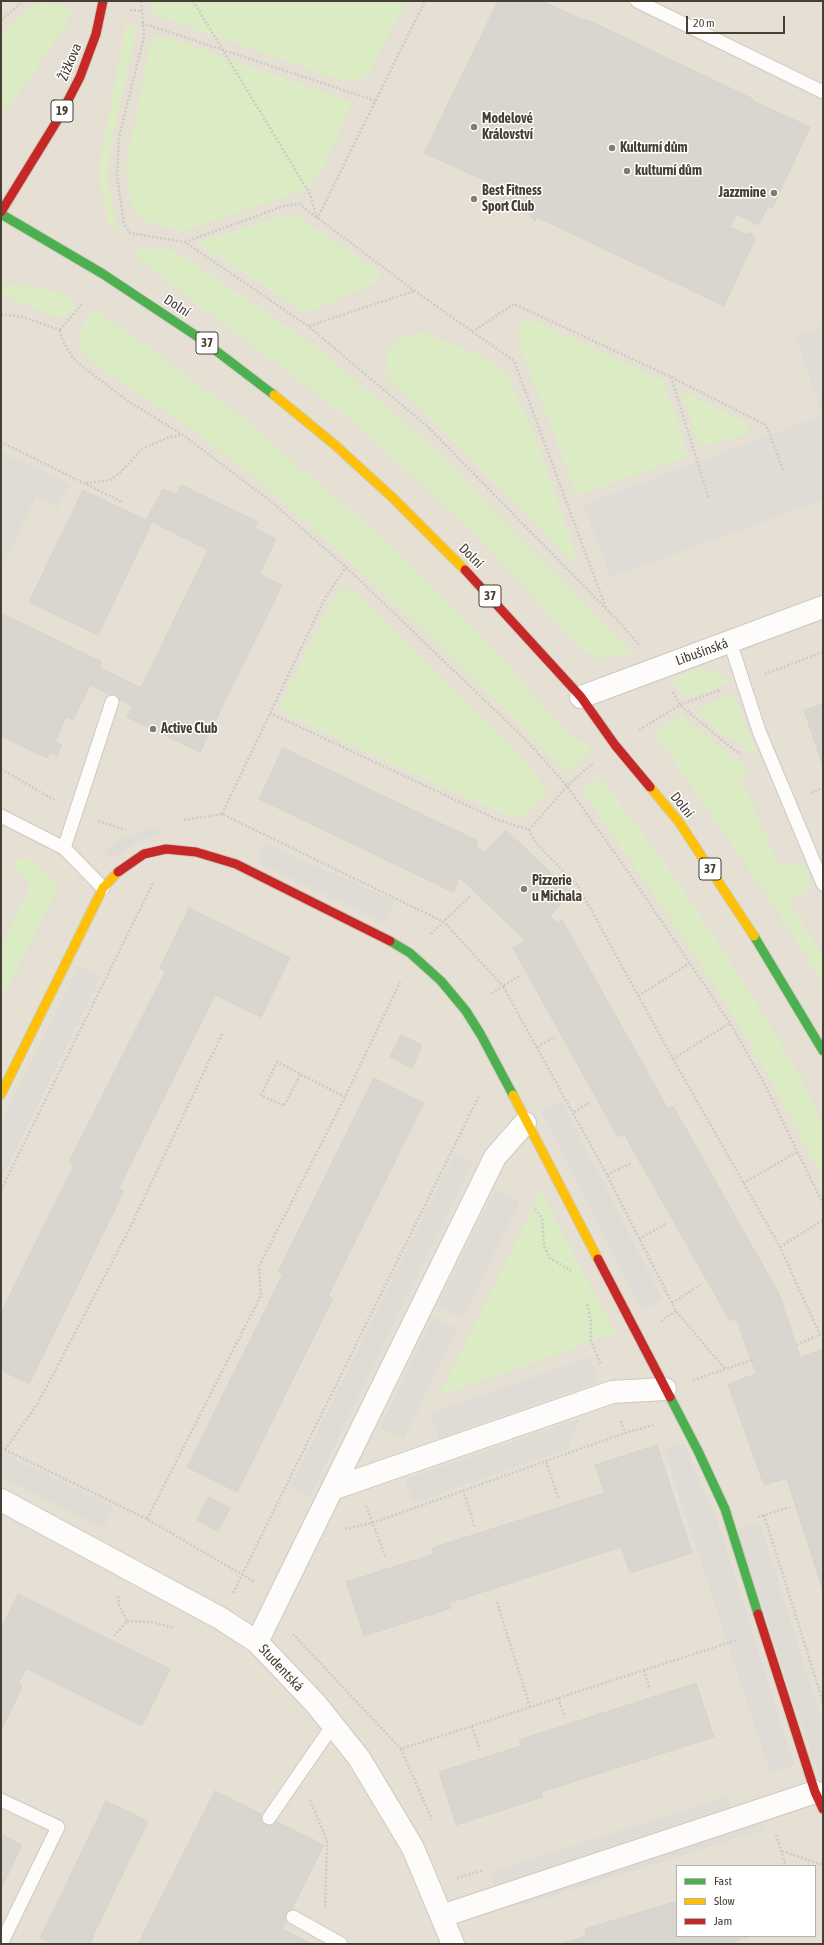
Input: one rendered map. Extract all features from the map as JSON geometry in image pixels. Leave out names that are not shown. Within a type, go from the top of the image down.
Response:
[{"type":"street","name":"Žižkova","points":[[1,213],[60,116],[80,77],[96,34],[103,1]]},
{"type":"street","name":"Dolní","points":[[1,213],[103,274],[198,337],[335,444],[394,499],[480,585],[581,698],[615,745],[679,822],[750,929],[823,1051]]},
{"type":"street","name":"Libušínská","points":[[581,698],[823,606]]},
{"type":"street","points":[[1,1094],[103,888],[121,869],[144,854],[166,849],[196,852],[236,864],[380,934],[416,958],[441,981],[466,1011],[495,1063],[525,1123],[698,1451],[725,1509],[819,1801],[442,1916]]},
{"type":"street","points":[[257,1642],[494,1157],[525,1123]]},
{"type":"street","points":[[332,1489],[612,1392],[666,1389]]},
{"type":"street","name":"Studentská","points":[[1,1500],[220,1618],[257,1642],[333,1725],[359,1758],[413,1848],[453,1944]]},
{"type":"lane","points":[[636,1],[823,92]]},
{"type":"lane","points":[[730,642],[759,731],[823,884]]},
{"type":"lane","points":[[64,848],[112,702]]},
{"type":"lane","points":[[1,816],[64,848],[103,888]]},
{"type":"lane","points":[[269,1818],[333,1725]]},
{"type":"lane","points":[[1,1800],[58,1827],[1,1944]]},
{"type":"lane","points":[[293,1917],[341,1944]]},
{"type":"path","points":[[1,20],[24,1]]},
{"type":"path","points":[[141,1],[144,37],[119,137],[117,177],[124,222],[130,233],[185,242],[308,326],[428,427],[607,610],[514,361],[415,291],[299,204],[284,206],[185,242]]},
{"type":"path","points":[[193,1],[310,194],[317,219]]},
{"type":"path","points":[[317,219],[425,1]]},
{"type":"path","points":[[142,23],[376,101]]},
{"type":"path","points":[[308,326],[415,291]]},
{"type":"path","points":[[60,330],[82,304]]},
{"type":"path","points":[[472,332],[514,304],[671,377],[766,425],[784,472]]},
{"type":"path","points":[[1,314],[23,317],[60,330]]},
{"type":"path","points":[[60,330],[62,339],[73,358],[83,367],[128,401],[184,435],[272,503],[346,567],[525,739],[567,786],[690,963],[730,1024],[764,1083],[823,1204]]},
{"type":"path","points":[[671,377],[710,499]]},
{"type":"path","points":[[86,484],[110,480],[122,471],[142,448],[169,437],[184,435]]},
{"type":"path","points":[[1,442],[122,502]]},
{"type":"path","points":[[346,567],[325,598],[222,814],[444,922],[503,986],[574,1112],[676,1311],[725,1369],[752,1360]]},
{"type":"path","points":[[680,704],[734,750],[776,771]]},
{"type":"path","points":[[270,713],[496,819],[529,830],[536,843],[578,886],[673,1059],[780,1247],[821,1334],[797,1344]]},
{"type":"path","points":[[1,769],[75,813]]},
{"type":"path","points":[[529,830],[567,786]]},
{"type":"path","points":[[811,793],[823,788]]},
{"type":"path","points":[[1,1190],[154,881],[166,849]]},
{"type":"path","points":[[444,922],[470,896]]},
{"type":"path","points":[[147,1519],[261,1295],[259,1266],[345,1097],[401,980],[416,958]]},
{"type":"path","points":[[638,996],[690,963]]},
{"type":"path","points":[[503,986],[519,976]]},
{"type":"path","points":[[673,1059],[730,1024]]},
{"type":"path","points":[[4,1450],[38,1403],[127,1234],[222,1034]]},
{"type":"path","points":[[537,1047],[555,1037]]},
{"type":"path","points":[[300,1074],[284,1106],[261,1095],[277,1062],[345,1097]]},
{"type":"path","points":[[1,1448],[147,1519],[242,1575],[495,1063]]},
{"type":"path","points":[[574,1112],[591,1102]]},
{"type":"path","points":[[743,1183],[797,1152]]},
{"type":"path","points":[[607,1175],[631,1164]]},
{"type":"path","points":[[535,1209],[542,1218],[544,1246],[550,1258],[561,1264],[575,1275]]},
{"type":"path","points":[[780,1247],[823,1220]]},
{"type":"path","points":[[639,1239],[666,1224]]},
{"type":"path","points":[[672,1303],[700,1285]]},
{"type":"path","points":[[586,1298],[591,1322],[591,1341],[612,1392]]},
{"type":"path","points":[[386,1558],[372,1523],[625,1434]]},
{"type":"path","points":[[546,1462],[559,1499]]},
{"type":"path","points":[[463,1490],[475,1528]]},
{"type":"path","points":[[790,1507],[764,1515],[823,1702]]},
{"type":"path","points":[[117,1592],[119,1605],[127,1621]]},
{"type":"path","points":[[497,1602],[530,1707]]},
{"type":"path","points":[[127,1621],[152,1622],[179,1629]]},
{"type":"path","points":[[114,1636],[127,1621]]},
{"type":"path","points":[[291,1632],[401,1749],[432,1821]]},
{"type":"path","points":[[401,1749],[764,1632]]},
{"type":"path","points":[[644,1670],[650,1690]]},
{"type":"path","points":[[558,1698],[565,1718]]},
{"type":"path","points":[[472,1726],[480,1750]]},
{"type":"path","points":[[298,1774],[327,1841],[324,1935]]},
{"type":"path","points":[[776,1832],[786,1865]]},
{"type":"path","points":[[781,1851],[823,1865]]},
{"type":"path","points":[[454,1871],[457,1878]]},
{"type":"shaded area","points":[[1,1],[823,1],[823,1944],[1,1944]]},
{"type":"shaded area","points":[[823,326],[823,415],[795,336]]},
{"type":"shaded area","points":[[823,415],[823,500],[611,577],[583,505]]},
{"type":"shaded area","points":[[1,452],[70,484],[58,508],[36,497],[1,569]]},
{"type":"shaded area","points":[[155,827],[164,834],[140,841],[111,859],[104,850],[123,837]]},
{"type":"shaded area","points":[[266,843],[395,901],[385,924],[257,861]]},
{"type":"shaded area","points":[[79,965],[101,976],[1,1180],[1,1124]]},
{"type":"shaded area","points":[[562,1101],[663,1300],[642,1311],[541,1112]]},
{"type":"shaded area","points":[[454,1154],[473,1163],[309,1497],[290,1488]]},
{"type":"shaded area","points":[[496,1189],[520,1201],[462,1319],[438,1306]]},
{"type":"shaded area","points":[[433,1317],[457,1329],[404,1439],[380,1427]]},
{"type":"shaded area","points":[[590,1357],[598,1382],[439,1438],[430,1413]]},
{"type":"shaded area","points":[[579,1419],[579,1423],[572,1432],[569,1441],[571,1448],[413,1503],[405,1479]]},
{"type":"shaded area","points":[[683,1443],[717,1519],[794,1765],[770,1773],[664,1449]]},
{"type":"shaded area","points":[[1,1452],[113,1507],[103,1528],[1,1477]]},
{"type":"shaded area","points":[[760,1523],[823,1725],[823,1788],[736,1529]]},
{"type":"shaded area","points":[[728,1796],[732,1812],[496,1889],[491,1872]]},
{"type":"shaded area","points":[[762,1815],[767,1829],[520,1906],[515,1894]]},
{"type":"green space","points":[[152,1],[406,1],[369,73],[358,81],[347,82],[158,16],[153,10]]},
{"type":"green space","points":[[40,2],[73,8],[61,32],[17,96],[1,113],[1,33]]},
{"type":"green space","points":[[126,24],[133,27],[135,35],[109,156],[107,182],[118,232],[109,225],[99,180],[100,160]]},
{"type":"green space","points":[[160,35],[352,102],[324,166],[310,185],[301,191],[180,232],[144,220],[137,214],[130,199],[126,168],[152,38]]},
{"type":"green space","points":[[290,214],[298,216],[376,269],[379,275],[377,282],[314,310],[302,311],[201,246],[201,242]]},
{"type":"green space","points":[[162,248],[183,256],[309,341],[433,447],[632,653],[603,659],[581,649],[479,538],[358,426],[141,261],[135,250]]},
{"type":"green space","points":[[12,285],[38,287],[59,293],[76,304],[67,315],[57,318],[1,294],[1,287]]},
{"type":"green space","points":[[94,309],[136,338],[248,421],[301,469],[382,536],[490,644],[571,739],[587,743],[591,752],[576,768],[566,771],[560,768],[528,732],[436,642],[273,492],[190,428],[93,363],[82,350],[78,336],[82,326]]},
{"type":"green space","points":[[531,319],[663,381],[688,456],[577,495],[520,347],[518,335],[522,322]]},
{"type":"green space","points":[[422,332],[492,361],[506,371],[538,444],[578,561],[575,565],[386,377],[387,352],[396,341]]},
{"type":"green space","points":[[688,394],[748,424],[747,434],[700,446],[682,395]]},
{"type":"green space","points":[[344,589],[354,591],[365,600],[517,751],[548,791],[523,817],[513,818],[293,718],[281,709],[280,705],[335,594]]},
{"type":"green space","points":[[698,668],[717,672],[728,680],[729,683],[689,697],[683,696],[672,682],[675,678]]},
{"type":"green space","points":[[733,693],[757,755],[713,727],[696,710]]},
{"type":"green space","points":[[680,715],[751,769],[741,778],[779,867],[799,864],[806,867],[809,873],[810,886],[805,892],[789,902],[823,956],[823,984],[776,908],[654,733]]},
{"type":"green space","points":[[599,776],[666,865],[720,945],[792,1062],[823,1123],[823,1180],[776,1090],[727,1004],[666,911],[581,790]]},
{"type":"green space","points":[[31,858],[59,886],[1,999],[1,947],[31,885],[11,865],[20,859]]},
{"type":"green space","points":[[541,1192],[615,1333],[439,1396]]},
{"type":"building","name":"kulturní dům","points":[[498,1],[542,1],[585,21],[586,19],[753,99],[753,101],[810,127],[772,208],[768,206],[758,225],[737,214],[730,227],[747,235],[749,232],[754,235],[752,238],[755,239],[724,306],[537,217],[535,221],[527,212],[502,200],[506,190],[424,153]]},
{"type":"building","points":[[181,485],[258,522],[255,528],[276,539],[259,574],[282,585],[200,752],[127,717],[133,706],[90,685],[99,667],[141,688],[208,550],[152,522],[98,635],[29,602],[83,490],[146,520],[163,489],[177,494]]},
{"type":"building","points":[[1,613],[102,662],[73,720],[66,717],[55,742],[62,745],[57,756],[50,752],[47,758],[1,736]]},
{"type":"building","points":[[823,704],[823,763],[822,764],[804,710]]},
{"type":"building","points":[[283,748],[478,841],[453,892],[259,799]]},
{"type":"building","points":[[506,830],[571,892],[550,916],[557,923],[526,941],[460,878],[476,846],[484,853]]},
{"type":"building","points":[[189,908],[290,958],[261,1017],[160,968]]},
{"type":"building","points":[[562,920],[668,1109],[673,1106],[779,1294],[730,1321],[624,1134],[618,1137],[513,948]]},
{"type":"building","points":[[166,970],[215,995],[119,1188],[124,1191],[29,1384],[1,1370],[1,1313],[74,1165],[69,1162]]},
{"type":"building","points":[[401,1035],[422,1045],[412,1068],[390,1057]]},
{"type":"building","points":[[374,1078],[424,1103],[328,1296],[333,1298],[237,1492],[187,1467],[283,1274],[278,1272]]},
{"type":"building","points":[[779,1294],[800,1357],[756,1373],[736,1318]]},
{"type":"building","points":[[823,1349],[823,1467],[764,1485],[728,1384]]},
{"type":"building","points":[[657,1445],[692,1553],[630,1573],[595,1465]]},
{"type":"building","points":[[823,1467],[823,1591],[787,1479]]},
{"type":"building","points":[[604,1493],[621,1547],[449,1603],[451,1608],[364,1636],[346,1582],[434,1554],[432,1548]]},
{"type":"building","points":[[208,1497],[230,1508],[218,1531],[197,1520]]},
{"type":"building","points":[[18,1594],[170,1669],[142,1726],[1,1656],[1,1628]]},
{"type":"building","points":[[1,1656],[26,1669],[18,1684],[22,1686],[1,1731]]},
{"type":"building","points":[[696,1683],[714,1737],[541,1792],[543,1797],[456,1825],[439,1772],[521,1746],[519,1740]]},
{"type":"building","points":[[215,1791],[324,1845],[282,1929],[312,1944],[138,1944]]},
{"type":"building","points":[[106,1801],[148,1821],[115,1890],[73,1870]]},
{"type":"building","points":[[1,1834],[22,1845],[1,1889]]},
{"type":"building","points":[[73,1870],[115,1890],[95,1932],[53,1912]]},
{"type":"building","points":[[676,1901],[676,1937],[750,1937],[728,1944],[560,1944],[586,1936],[585,1929]]},
{"type":"building","points":[[53,1912],[95,1932],[90,1944],[53,1944],[40,1938]]},
{"type":"traffic: fast","points":[[1,214],[103,274],[198,337],[274,395]]},
{"type":"traffic: fast","points":[[754,936],[823,1051]]},
{"type":"traffic: fast","points":[[390,941],[410,953],[441,981],[466,1011],[481,1035],[513,1095]]},
{"type":"traffic: fast","points":[[670,1397],[698,1451],[725,1509],[758,1614]]},
{"type":"traffic: slow","points":[[274,395],[335,445],[394,499],[465,570]]},
{"type":"traffic: slow","points":[[650,787],[679,822],[754,936]]},
{"type":"traffic: slow","points":[[1,1094],[103,888],[118,872]]},
{"type":"traffic: slow","points":[[513,1095],[598,1259]]},
{"type":"traffic: jam","points":[[1,212],[60,116],[80,77],[96,34],[103,1]]},
{"type":"traffic: jam","points":[[465,570],[581,697],[615,745],[650,787]]},
{"type":"traffic: jam","points":[[118,872],[144,854],[166,849],[196,852],[236,864],[390,941]]},
{"type":"traffic: jam","points":[[598,1259],[670,1397]]},
{"type":"traffic: jam","points":[[758,1614],[815,1792],[823,1809]]},
{"type":"place","name":"Modelové Království","points":[[474,127]]},
{"type":"place","name":"Kulturní dům","points":[[612,148]]},
{"type":"place","name":"kulturní dům","points":[[627,171]]},
{"type":"place","name":"Jazzmine","points":[[774,193]]},
{"type":"place","name":"Best Fitness Sport Club","points":[[474,199]]},
{"type":"place","name":"Active Club","points":[[153,729]]},
{"type":"place","name":"Pizzerie u Michala","points":[[524,889]]}]
